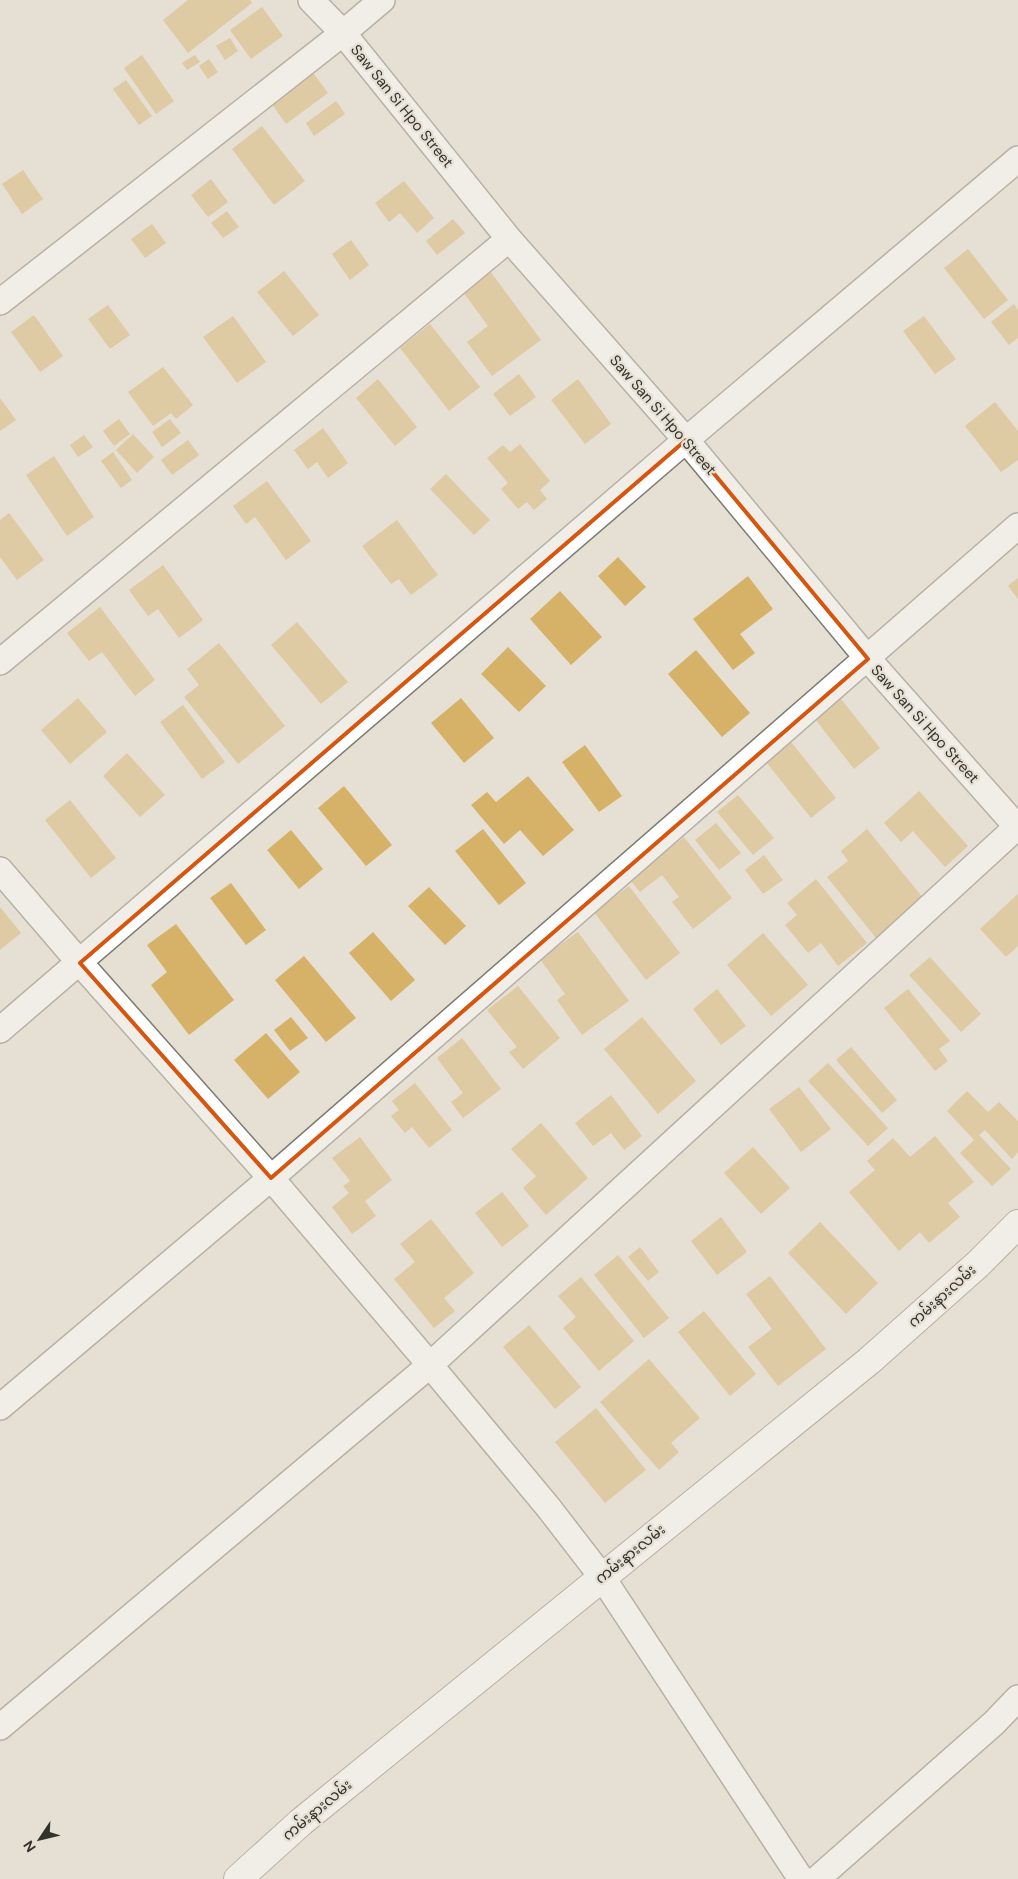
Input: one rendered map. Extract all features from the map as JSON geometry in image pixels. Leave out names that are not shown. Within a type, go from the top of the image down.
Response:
[{"type":"main road","name":"ကမ်းနားလမ်း","points":[[238,1879],[301,1822],[869,1362],[978,1264],[1018,1224]]},
{"type":"street","name":"Saw San Si Hpo Street","points":[[310,0],[343,34],[509,239],[686,440],[868,658],[1018,827]]},
{"type":"street","points":[[0,302],[343,34],[382,0]]},
{"type":"street","points":[[0,1030],[686,440],[1018,159]]},
{"type":"street","points":[[0,662],[509,239]]},
{"type":"street","points":[[0,1407],[271,1178],[1018,526]]},
{"type":"street","points":[[0,1727],[430,1365],[1018,827]]},
{"type":"street","points":[[0,870],[271,1178],[548,1507],[602,1577],[801,1879]]},
{"type":"street","points":[[817,1879],[994,1723],[1018,1698]]},
{"type":"highlighted area","points":[[686,440],[868,659],[271,1178],[80,963]]},
{"type":"building","points":[[188,0],[250,0],[252,3],[188,53],[163,20]]},
{"type":"building","points":[[262,7],[283,36],[251,59],[230,30]]},
{"type":"building","points":[[230,38],[238,51],[225,60],[216,46]]},
{"type":"building","points":[[142,55],[174,101],[156,114],[124,68]]},
{"type":"building","points":[[195,55],[200,62],[187,70],[182,63]]},
{"type":"building","points":[[209,59],[218,72],[208,79],[199,66]]},
{"type":"building","points":[[308,66],[328,93],[286,124],[266,96]]},
{"type":"building","points":[[126,80],[152,116],[139,125],[113,89]]},
{"type":"building","points":[[336,101],[345,114],[314,136],[306,123]]},
{"type":"building","points":[[262,126],[305,181],[274,205],[232,149]]},
{"type":"building","points":[[23,170],[43,199],[22,214],[2,184]]},
{"type":"building","points":[[211,179],[228,202],[208,217],[191,195]]},
{"type":"building","points":[[404,181],[434,218],[417,233],[400,213],[389,222],[375,203]]},
{"type":"building","points":[[227,211],[239,227],[223,238],[211,223]]},
{"type":"building","points":[[453,219],[465,233],[437,255],[426,241]]},
{"type":"building","points":[[152,224],[166,243],[145,258],[131,239]]},
{"type":"building","points":[[351,240],[369,265],[350,280],[332,254]]},
{"type":"building","points":[[968,249],[1008,300],[984,319],[944,268]]},
{"type":"building","points":[[284,271],[319,315],[293,336],[257,292]]},
{"type":"building","points":[[490,271],[541,340],[492,376],[467,342],[488,326],[463,292]]},
{"type":"building","points":[[1014,304],[1018,310],[1018,338],[1009,345],[991,322]]},
{"type":"building","points":[[108,305],[130,335],[110,349],[88,319]]},
{"type":"building","points":[[34,315],[63,356],[40,372],[11,332]]},
{"type":"building","points":[[233,316],[266,362],[237,383],[203,337]]},
{"type":"building","points":[[924,316],[956,359],[935,374],[903,331]]},
{"type":"building","points":[[430,324],[480,387],[449,411],[400,348]]},
{"type":"building","points":[[163,367],[193,405],[176,419],[171,413],[153,426],[128,392]]},
{"type":"building","points":[[519,374],[536,397],[510,416],[493,394]]},
{"type":"building","points":[[378,379],[417,427],[395,446],[356,398]]},
{"type":"building","points":[[578,379],[611,424],[585,444],[551,400]]},
{"type":"building","points":[[0,398],[16,420],[0,431]]},
{"type":"building","points":[[995,402],[1018,431],[1018,460],[1001,472],[965,426]]},
{"type":"building","points":[[119,419],[130,434],[114,446],[103,431]]},
{"type":"building","points":[[170,419],[181,433],[162,447],[152,432]]},
{"type":"building","points":[[323,428],[348,463],[328,478],[317,462],[308,469],[294,450]]},
{"type":"building","points":[[133,434],[154,457],[137,473],[116,450]]},
{"type":"building","points":[[84,435],[93,447],[78,457],[70,445]]},
{"type":"building","points":[[188,440],[199,455],[172,475],[161,460]]},
{"type":"building","points":[[520,444],[550,481],[540,490],[547,499],[534,510],[527,502],[518,509],[501,489],[508,483],[487,458],[503,445],[510,452]]},
{"type":"building","points":[[113,452],[132,480],[121,488],[101,461]]},
{"type":"building","points":[[54,456],[94,517],[67,536],[26,475]]},
{"type":"building","points":[[446,474],[490,520],[474,535],[430,489]]},
{"type":"building","points":[[267,481],[311,541],[286,560],[255,517],[246,524],[233,506]]},
{"type":"building","points":[[9,513],[44,560],[17,580],[0,557],[0,520]]},
{"type":"building","points":[[397,520],[438,575],[411,595],[399,579],[391,584],[362,546]]},
{"type":"building","points":[[618,557],[646,587],[625,606],[598,576]]},
{"type":"building","points":[[163,565],[203,620],[179,638],[158,609],[148,616],[129,590]]},
{"type":"building","points":[[748,576],[773,609],[740,634],[755,653],[733,670],[693,619]]},
{"type":"building","points":[[1018,578],[1018,599],[1008,586]]},
{"type":"building","points":[[560,591],[602,637],[571,665],[530,619]]},
{"type":"building","points":[[100,607],[155,680],[135,696],[102,652],[89,661],[67,633]]},
{"type":"building","points":[[297,622],[348,682],[321,704],[271,645]]},
{"type":"building","points":[[219,643],[285,726],[238,764],[184,697],[199,685],[187,669]]},
{"type":"building","points":[[508,647],[546,686],[519,712],[481,674]]},
{"type":"building","points":[[696,650],[750,713],[722,737],[668,674]]},
{"type":"building","points":[[78,698],[107,732],[70,764],[41,730]]},
{"type":"building","points":[[461,698],[494,738],[464,763],[431,723]]},
{"type":"building","points":[[841,699],[880,748],[854,769],[815,719]]},
{"type":"building","points":[[183,705],[225,762],[202,779],[160,722]]},
{"type":"building","points":[[791,742],[836,798],[811,818],[766,762]]},
{"type":"building","points":[[585,745],[622,796],[599,812],[562,762]]},
{"type":"building","points":[[127,753],[165,795],[140,817],[103,776]]},
{"type":"building","points":[[528,776],[574,830],[543,856],[520,830],[504,844],[471,805],[487,792],[496,802]]},
{"type":"building","points":[[344,786],[392,845],[366,866],[318,808]]},
{"type":"building","points":[[919,791],[968,846],[945,867],[913,831],[901,842],[884,823]]},
{"type":"building","points":[[738,795],[774,838],[753,855],[717,812]]},
{"type":"building","points":[[70,800],[116,858],[91,878],[45,820]]},
{"type":"building","points":[[716,823],[741,853],[719,870],[695,840]]},
{"type":"building","points":[[483,829],[526,883],[499,905],[455,851]]},
{"type":"building","points":[[867,829],[924,899],[876,938],[827,877],[848,861],[841,851]]},
{"type":"building","points":[[291,830],[323,869],[299,889],[267,850]]},
{"type":"building","points":[[684,837],[732,898],[693,929],[672,902],[679,897],[662,875],[640,892],[630,880]]},
{"type":"building","points":[[764,855],[783,880],[763,894],[745,870]]},
{"type":"building","points":[[816,879],[867,943],[838,966],[821,943],[808,953],[785,925],[797,915],[787,903]]},
{"type":"building","points":[[231,883],[266,930],[246,945],[210,898]]},
{"type":"building","points":[[629,886],[680,953],[646,980],[594,912]]},
{"type":"building","points":[[429,887],[466,926],[445,945],[408,906]]},
{"type":"building","points":[[1018,894],[1018,946],[1006,957],[980,929]]},
{"type":"building","points":[[0,907],[21,933],[0,950]]},
{"type":"building","points":[[176,924],[234,1000],[189,1035],[151,985],[167,972],[147,945]]},
{"type":"building","points":[[373,932],[415,980],[391,1001],[349,953]]},
{"type":"building","points":[[578,932],[629,1001],[582,1035],[557,1000],[565,994],[540,959]]},
{"type":"building","points":[[763,933],[808,985],[771,1016],[727,965]]},
{"type":"building","points":[[304,956],[356,1018],[326,1042],[275,980]]},
{"type":"building","points":[[930,957],[981,1014],[961,1032],[909,975]]},
{"type":"building","points":[[518,986],[560,1038],[523,1069],[509,1052],[517,1047],[487,1010]]},
{"type":"building","points":[[717,989],[746,1026],[721,1045],[693,1009]]},
{"type":"building","points":[[908,989],[950,1041],[939,1049],[948,1061],[935,1071],[884,1008]]},
{"type":"building","points":[[291,1017],[308,1038],[290,1051],[274,1030]]},
{"type":"building","points":[[642,1017],[696,1081],[658,1114],[604,1049]]},
{"type":"building","points":[[266,1033],[300,1072],[268,1099],[234,1060]]},
{"type":"building","points":[[462,1038],[501,1089],[463,1118],[451,1102],[463,1093],[437,1058]]},
{"type":"building","points":[[851,1047],[897,1100],[882,1113],[836,1060]]},
{"type":"building","points":[[828,1063],[888,1128],[868,1146],[808,1081]]},
{"type":"building","points":[[415,1083],[452,1130],[429,1148],[412,1127],[405,1133],[391,1116],[399,1110],[392,1101]]},
{"type":"building","points":[[799,1087],[831,1129],[801,1152],[769,1109]]},
{"type":"building","points":[[967,1091],[988,1112],[999,1102],[1018,1121],[1018,1152],[1012,1159],[985,1130],[979,1135],[1011,1169],[992,1186],[960,1153],[974,1140],[947,1111]]},
{"type":"building","points":[[611,1095],[642,1136],[624,1150],[611,1133],[593,1146],[575,1123]]},
{"type":"building","points":[[541,1123],[588,1178],[546,1215],[523,1188],[536,1176],[511,1149]]},
{"type":"building","points":[[935,1136],[974,1182],[948,1203],[960,1217],[929,1243],[920,1232],[899,1251],[849,1192],[875,1170],[867,1161],[893,1138],[910,1157]]},
{"type":"building","points":[[360,1137],[392,1180],[365,1201],[376,1216],[352,1234],[332,1207],[349,1193],[343,1186],[350,1181],[332,1158]]},
{"type":"building","points":[[753,1147],[790,1188],[761,1214],[724,1173]]},
{"type":"building","points":[[502,1192],[529,1226],[502,1247],[475,1213]]},
{"type":"building","points":[[721,1217],[747,1252],[717,1275],[691,1241]]},
{"type":"building","points":[[431,1219],[474,1273],[444,1298],[455,1311],[434,1328],[394,1279],[415,1262],[400,1244]]},
{"type":"building","points":[[820,1222],[878,1283],[846,1314],[788,1253]]},
{"type":"building","points":[[640,1247],[659,1272],[648,1281],[628,1257]]},
{"type":"building","points":[[618,1255],[669,1318],[644,1338],[594,1275]]},
{"type":"building","points":[[770,1276],[826,1349],[778,1386],[748,1347],[772,1329],[746,1294]]},
{"type":"building","points":[[581,1277],[634,1341],[599,1371],[563,1328],[576,1317],[558,1296]]},
{"type":"building","points":[[704,1311],[756,1374],[730,1396],[678,1332]]},
{"type":"building","points":[[529,1325],[581,1387],[555,1409],[503,1347]]},
{"type":"building","points":[[649,1359],[700,1418],[671,1443],[679,1452],[659,1470],[600,1402]]},
{"type":"building","points":[[596,1408],[646,1470],[605,1503],[555,1442]]}]
